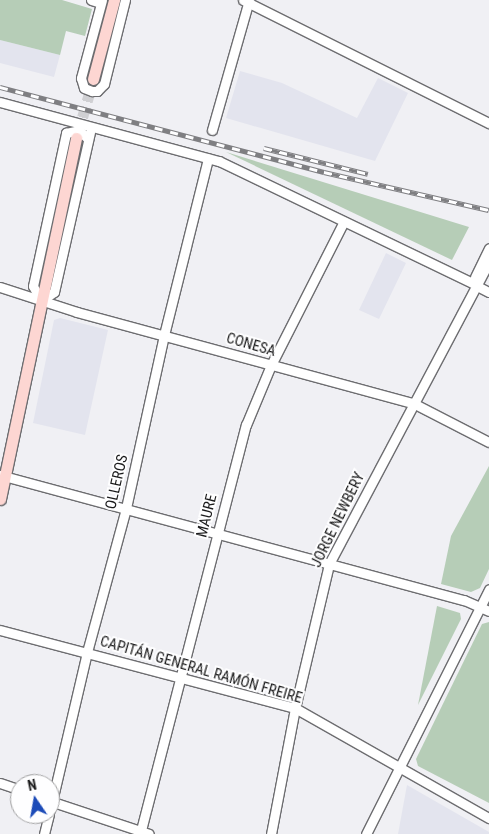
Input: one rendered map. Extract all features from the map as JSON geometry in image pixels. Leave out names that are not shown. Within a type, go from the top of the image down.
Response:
[{"type":"main road","points":[[93,79],[114,0]]},
{"type":"main road","points":[[0,499],[3,476],[41,301],[82,138]]},
{"type":"street","points":[[90,0],[101,2],[81,78],[84,88],[92,91],[97,91],[104,84],[125,0]]},
{"type":"street","points":[[212,130],[247,1],[489,123]]},
{"type":"street","points":[[0,102],[208,158],[344,221],[489,292]]},
{"type":"street","points":[[82,138],[94,128]]},
{"type":"street","name":"OLLEROS","points":[[58,774],[87,652],[126,508],[164,335],[208,158]]},
{"type":"street","name":"MAURE","points":[[144,833],[217,533],[246,425],[271,365],[344,221]]},
{"type":"street","points":[[474,284],[488,250]]},
{"type":"street","points":[[474,284],[489,262]]},
{"type":"street","name":"JORGE NEWBERY","points":[[270,834],[295,708],[329,564],[474,284]]},
{"type":"street","name":"CONESA","points":[[0,287],[41,301],[412,403],[489,442]]},
{"type":"street","points":[[3,476],[329,564],[480,606],[489,611]]},
{"type":"street","points":[[366,834],[402,768],[489,589]]},
{"type":"street","name":"CAPITÁN GENERAL RAMÓN FREIRE","points":[[0,630],[182,676],[295,708],[489,818]]},
{"type":"street","points":[[60,810],[144,833]]},
{"type":"shaded area","points":[[0,40],[60,55],[54,77],[0,63]]},
{"type":"shaded area","points":[[240,71],[282,83],[357,118],[378,78],[408,93],[375,161],[226,118]]},
{"type":"shaded area","points":[[386,253],[406,263],[379,319],[359,310]]},
{"type":"shaded area","points":[[60,318],[108,330],[85,435],[33,423],[54,320]]},
{"type":"shaded area","points":[[407,785],[489,832],[489,834],[398,834]]},
{"type":"green space","points":[[0,0],[62,0],[92,9],[85,36],[66,31],[60,55],[0,40]]},
{"type":"green space","points":[[226,152],[469,227],[452,260]]},
{"type":"green space","points":[[489,466],[489,569],[480,588],[471,592],[441,584],[451,536]]},
{"type":"green space","points":[[437,606],[460,613],[461,619],[418,705]]},
{"type":"green space","points":[[489,622],[489,803],[418,766],[416,759],[482,624]]},
{"type":"tunnel","points":[[78,133],[93,81]]},
{"type":"railway","points":[[0,87],[324,172],[489,210]]},
{"type":"railway","points":[[264,148],[368,174]]}]
